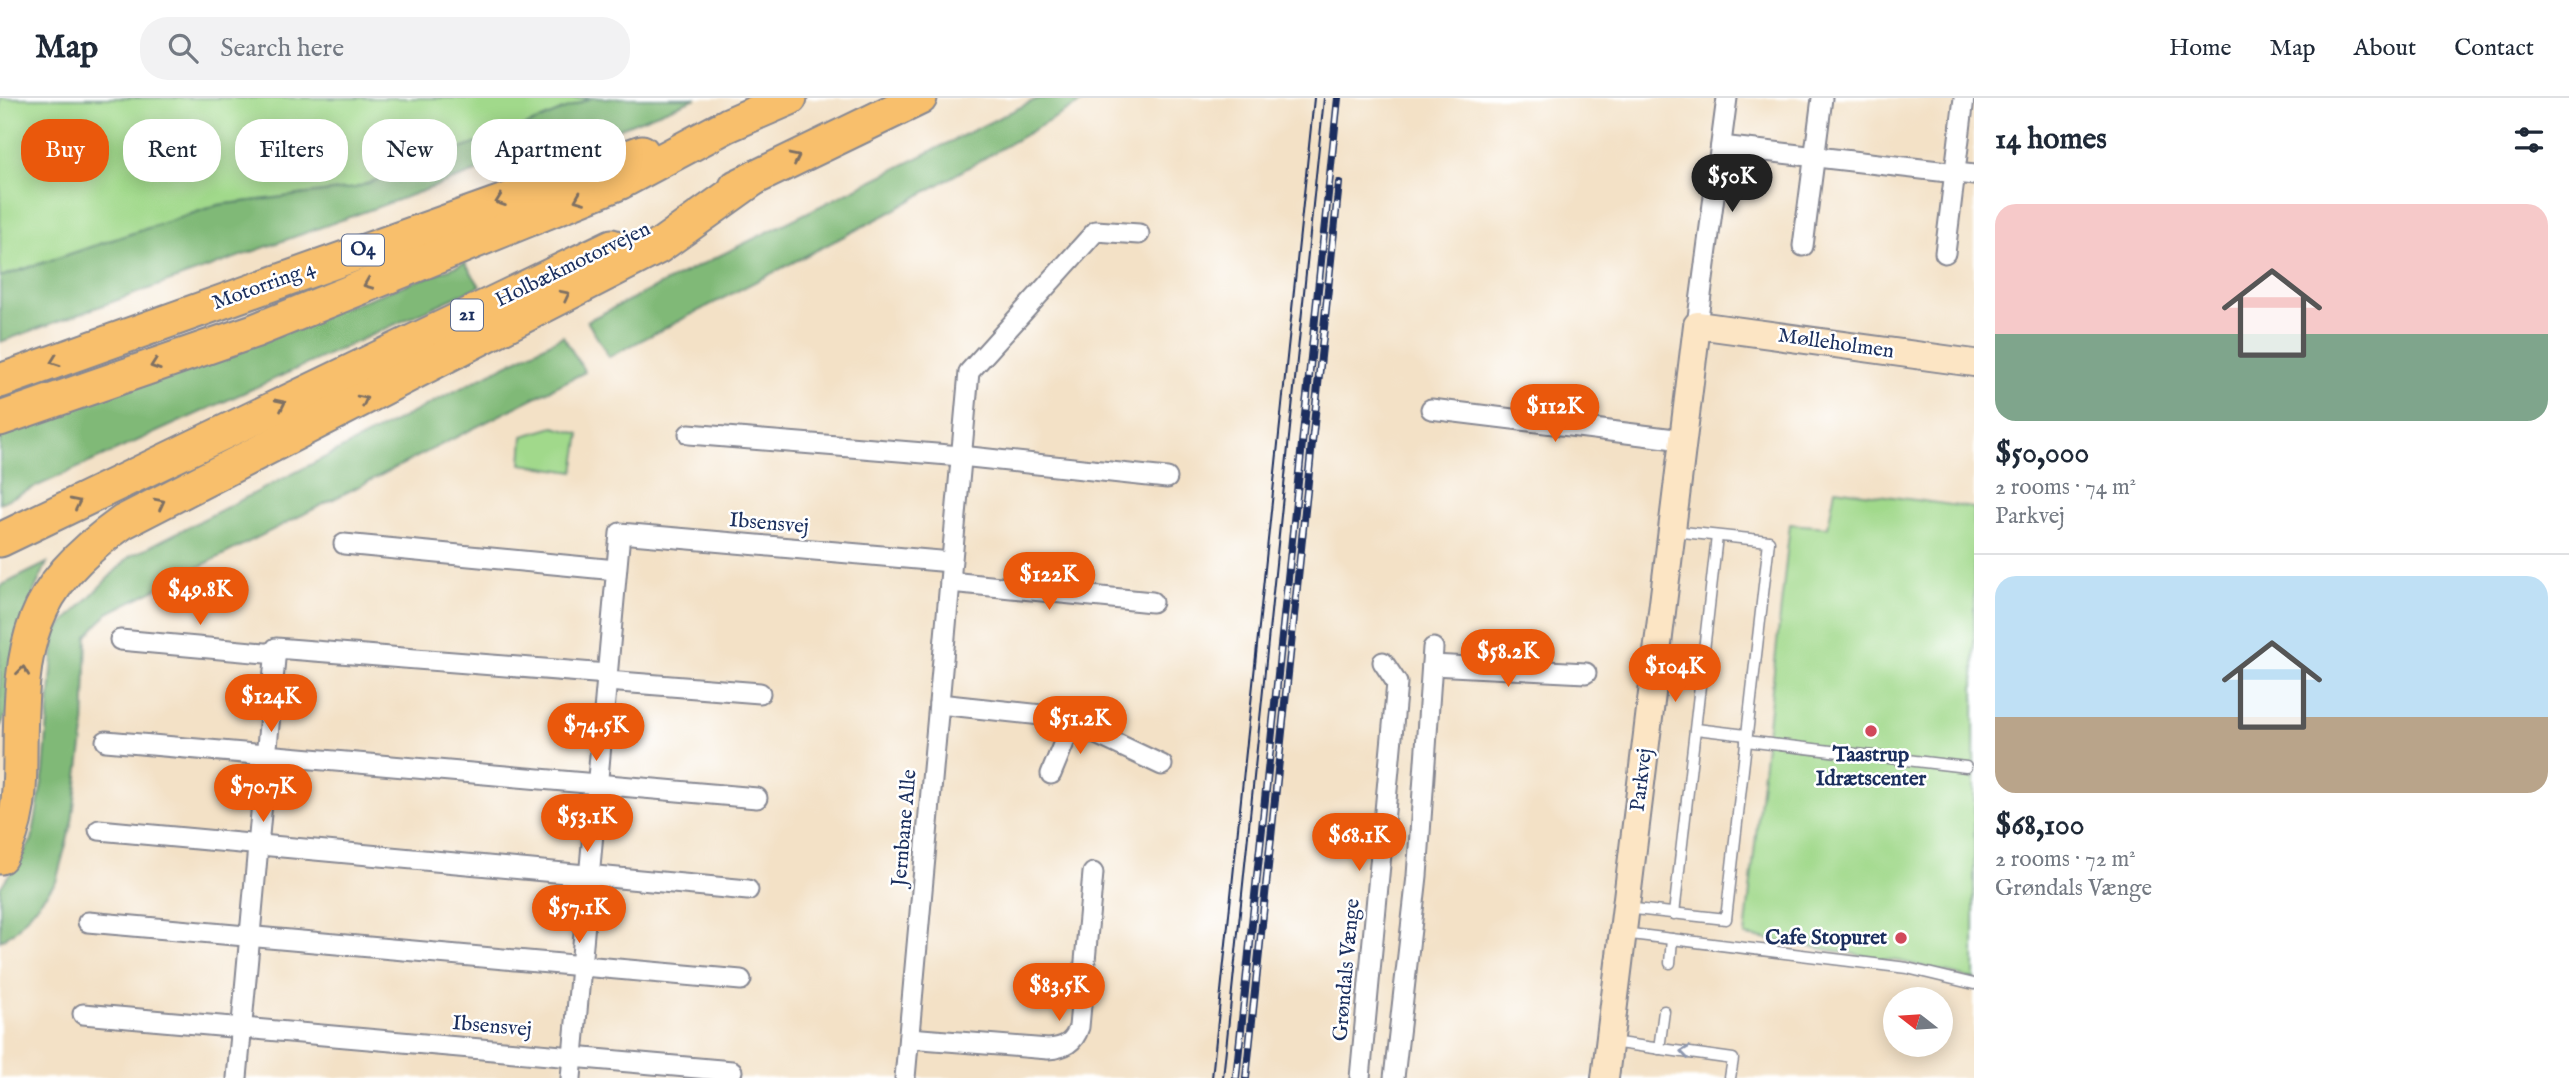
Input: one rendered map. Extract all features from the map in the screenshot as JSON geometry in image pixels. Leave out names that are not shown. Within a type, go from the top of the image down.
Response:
[{"type":"highway","points":[[0,419],[267,326],[621,182],[728,125],[790,98]]},
{"type":"highway","name":"Holbækmotorvejen","points":[[5,537],[920,98]]},
{"type":"highway","name":"Motorring 4","points":[[1,380],[611,161],[728,125]]},
{"type":"highway","points":[[0,857],[9,842],[20,797],[20,692],[26,648],[43,604],[63,572],[91,544],[123,522],[658,247],[756,177]]},
{"type":"street","name":"Parkvej","points":[[1605,1078],[1727,98]]},
{"type":"street","points":[[1803,246],[1822,98]]},
{"type":"street","points":[[1945,253],[1965,174],[1964,98]]},
{"type":"street","points":[[1721,146],[1965,174]]},
{"type":"street","name":"Jernbane Alle","points":[[905,1078],[970,369],[1096,230],[1139,234]]},
{"type":"street","name":"Mølleholmen","points":[[1697,325],[1974,363]]},
{"type":"street","points":[[1431,409],[1683,440]]},
{"type":"street","points":[[689,434],[961,456],[1167,478]]},
{"type":"street","name":"Ibsensvej","points":[[571,1078],[620,533],[951,572]]},
{"type":"street","points":[[344,544],[617,570]]},
{"type":"street","points":[[951,572],[1152,602]]},
{"type":"street","points":[[120,640],[276,654]]},
{"type":"street","points":[[237,1078],[276,648],[760,693]]},
{"type":"street","points":[[1394,1078],[1417,876],[1432,657],[1586,673]]},
{"type":"street","name":"Grøndals Vænge","points":[[1360,1078],[1397,683],[1383,662]]},
{"type":"street","points":[[939,704],[1060,717],[1162,765]]},
{"type":"street","points":[[1051,774],[1072,723]]},
{"type":"street","points":[[106,741],[757,797]]},
{"type":"street","points":[[99,830],[748,890]]},
{"type":"street","points":[[909,1038],[1048,1049],[1058,1049],[1072,1040],[1079,1027],[1093,873]]},
{"type":"street","points":[[88,922],[741,980]]},
{"type":"street","name":"Ibsensvej","points":[[83,1014],[732,1071]]},
{"type":"lane","points":[[1624,920],[1674,914],[1726,919],[1769,541],[1672,531]]},
{"type":"lane","points":[[1674,914],[1717,536]]},
{"type":"lane","points":[[1696,729],[1966,767]]},
{"type":"lane","points":[[1624,920],[1672,939],[1907,968],[1974,984]]},
{"type":"lane","points":[[1670,964],[1672,939]]},
{"type":"lane","points":[[1659,1049],[1664,1011]]},
{"type":"lane","points":[[1609,1042],[1733,1059],[1730,1078]]},
{"type":"green space","points":[[0,98],[591,98],[542,119],[471,119],[471,147],[457,152],[457,119],[362,119],[362,182],[372,182],[355,188],[218,205],[0,277]]},
{"type":"green space","points":[[591,98],[696,98],[626,126],[626,119],[542,119]]},
{"type":"green space","points":[[1039,98],[1089,98],[887,214],[609,357],[587,321]]},
{"type":"green space","points":[[471,145],[471,174],[457,179],[457,150]]},
{"type":"green space","points":[[371,182],[448,182],[0,342],[0,277],[218,205],[355,188]]},
{"type":"green space","points":[[465,263],[480,286],[0,503],[0,434]]},
{"type":"green space","points":[[563,336],[585,372],[108,613],[87,636],[84,731],[72,822],[56,882],[16,930],[0,941],[0,888],[32,840],[44,771],[55,632],[129,557]]},
{"type":"green space","points":[[554,427],[580,434],[574,472],[521,464],[523,436]]},
{"type":"green space","name":"Taastrup Idrætscenter","points":[[1835,489],[1974,508],[1974,979],[1903,962],[1745,936],[1790,524],[1828,527]]},
{"type":"green space","points":[[47,563],[34,591],[8,711],[0,727],[0,586]]},
{"type":"tram line","points":[[1212,1078],[1314,98]]},
{"type":"tram line","points":[[1223,1078],[1324,98]]},
{"type":"railway","points":[[1236,1078],[1338,98]]},
{"type":"railway","points":[[1246,1078],[1339,183]]},
{"type":"place","name":"Taastrup Idrætscenter","points":[[1871,731]]},
{"type":"place","name":"Cafe Stopuret","points":[[1901,938]]}]
